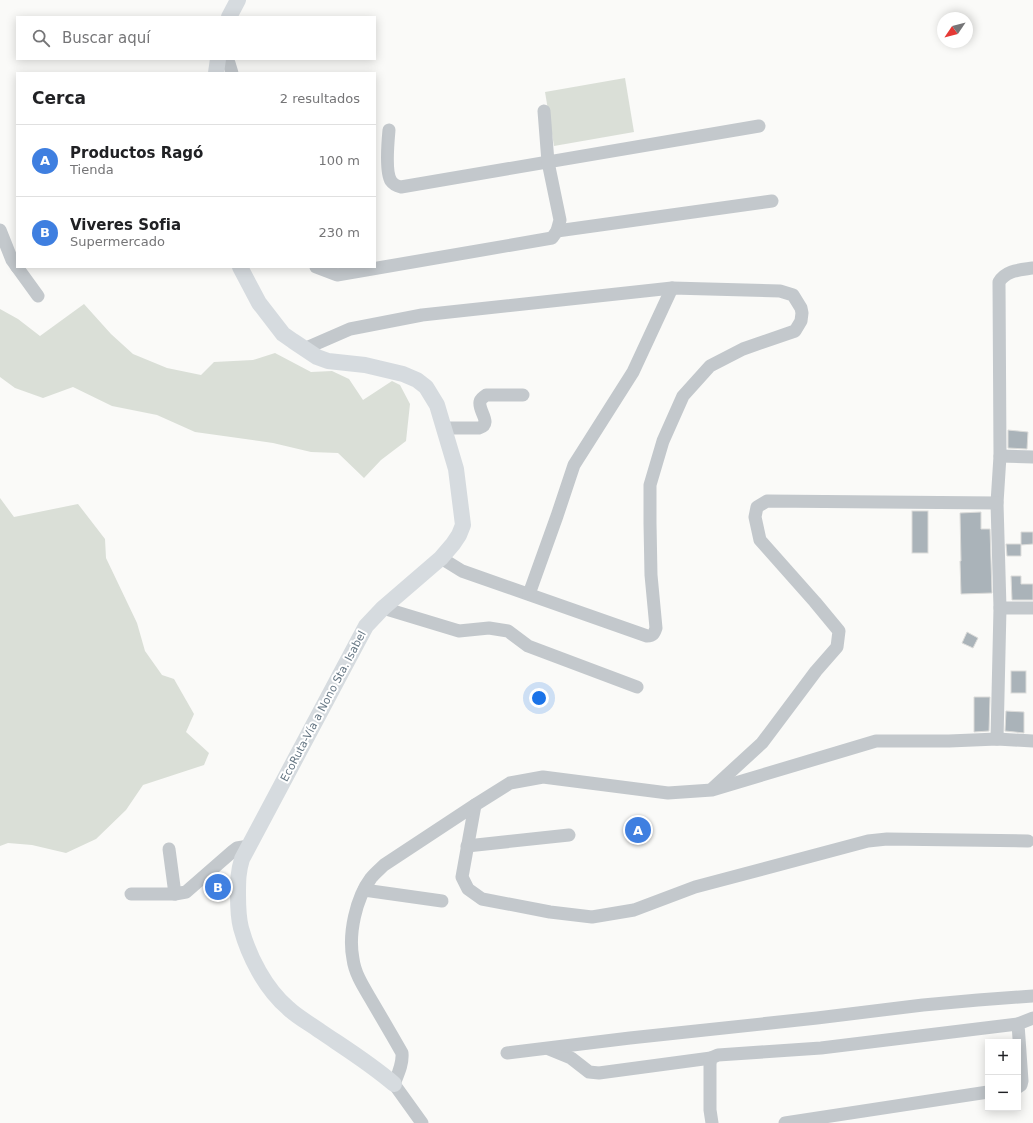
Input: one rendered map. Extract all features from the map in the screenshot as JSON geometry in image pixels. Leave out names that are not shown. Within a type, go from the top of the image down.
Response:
[{"type":"main road","points":[[230,16],[238,0]]},
{"type":"main road","points":[[216,72],[218,60]]},
{"type":"main road","name":"EcoRuta-Vía a Nono Sta. Isabel","points":[[241,268],[259,303],[275,324],[283,334],[304,349],[317,357],[328,361],[366,365],[403,374],[417,380],[426,387],[437,405],[456,469],[462,525],[459,535],[441,558],[383,608],[366,626],[242,859],[237,878],[241,928],[260,973],[274,994],[289,1010],[373,1067],[394,1084]]},
{"type":"street","points":[[226,60],[229,63],[232,72]]},
{"type":"street","points":[[318,268],[337,276],[552,238],[557,230],[560,220],[548,162],[544,111]]},
{"type":"street","points":[[389,130],[388,172],[391,181],[397,186],[401,187],[759,126]]},
{"type":"street","points":[[557,230],[772,201]]},
{"type":"street","points":[[0,230],[12,260],[16,266]]},
{"type":"street","points":[[18,268],[38,296]]},
{"type":"street","points":[[998,740],[1000,608],[997,503],[1000,456],[999,282],[1006,274],[1033,268]]},
{"type":"street","points":[[304,349],[350,328],[422,315],[672,288],[780,291],[793,295],[801,308],[802,317],[799,326],[795,331],[743,349],[710,366],[683,396],[663,442],[650,485],[651,574],[656,628],[654,634],[647,636],[462,571],[441,558]]},
{"type":"street","points":[[529,594],[574,465],[633,372],[672,288]]},
{"type":"street","points":[[444,428],[482,427],[485,421],[479,403],[486,395],[522,395]]},
{"type":"street","points":[[1000,456],[1033,457]]},
{"type":"street","points":[[712,790],[729,772],[762,744],[816,671],[837,647],[839,631],[760,540],[755,518],[757,507],[767,501],[997,503]]},
{"type":"street","points":[[383,608],[459,631],[489,628],[508,631],[528,646],[637,687]]},
{"type":"street","points":[[1000,608],[1033,608]]},
{"type":"street","points":[[422,1123],[394,1084],[403,1059],[402,1053],[357,974],[353,960],[352,946],[354,917],[364,890],[372,877],[384,865],[510,783],[543,777],[668,793],[712,790],[876,742],[998,740],[1033,741]]},
{"type":"street","points":[[475,805],[462,877],[468,889],[482,899],[550,912],[592,917],[634,910],[695,887],[868,841],[1028,841]]},
{"type":"street","points":[[467,846],[570,835]]},
{"type":"street","points":[[131,894],[175,894],[186,892],[237,848],[249,846]]},
{"type":"street","points":[[169,848],[175,894]]},
{"type":"street","points":[[364,890],[442,901]]},
{"type":"street","points":[[507,1053],[946,1003],[1033,996]]},
{"type":"street","points":[[547,1048],[571,1058],[589,1072],[599,1072],[711,1058],[718,1055],[821,1048],[1018,1024],[1033,1018]]},
{"type":"street","points":[[1018,1024],[1021,1085]]},
{"type":"street","points":[[711,1058],[710,1110],[712,1123]]},
{"type":"street","points":[[786,1123],[985,1092]]},
{"type":"shaded area","points":[[625,78],[634,132],[554,146],[545,92]]},
{"type":"shaded area","points":[[84,304],[111,334],[133,354],[167,368],[201,375],[214,362],[253,360],[275,353],[311,372],[332,371],[349,379],[363,400],[392,381],[400,385],[410,404],[406,441],[381,460],[364,478],[338,453],[311,452],[273,443],[195,432],[157,415],[112,406],[73,387],[43,398],[15,388],[0,377],[0,309],[18,319],[40,336]]},
{"type":"shaded area","points":[[0,498],[14,517],[78,504],[105,539],[106,558],[137,623],[145,651],[162,675],[174,679],[194,714],[186,732],[209,753],[204,765],[143,785],[126,810],[96,839],[66,853],[32,845],[8,843],[0,846]]},
{"type":"building","points":[[1008,430],[1028,432],[1027,449],[1008,448]]},
{"type":"building","points":[[912,511],[928,511],[928,553],[912,553]]},
{"type":"building","points":[[981,512],[981,529],[990,529],[992,593],[961,594],[960,513]]},
{"type":"building","points":[[1021,532],[1033,532],[1033,544],[1021,545]]},
{"type":"building","points":[[1006,544],[1021,544],[1021,556],[1007,556]]},
{"type":"building","points":[[1011,576],[1021,576],[1021,584],[1033,584],[1033,600],[1012,600]]},
{"type":"building","points":[[967,632],[978,638],[973,648],[962,643]]},
{"type":"building","points":[[1011,671],[1026,671],[1026,693],[1011,693]]},
{"type":"building","points":[[974,697],[990,697],[989,731],[974,732]]},
{"type":"building","points":[[1006,711],[1024,712],[1024,733],[1005,731]]},
{"type":"building","points":[[211,882],[224,882],[224,893],[211,892]]},
{"type":"place","name":"Productos Ragó","points":[[638,830]]},
{"type":"place","name":"Viveres Sofia","points":[[218,887]]}]
